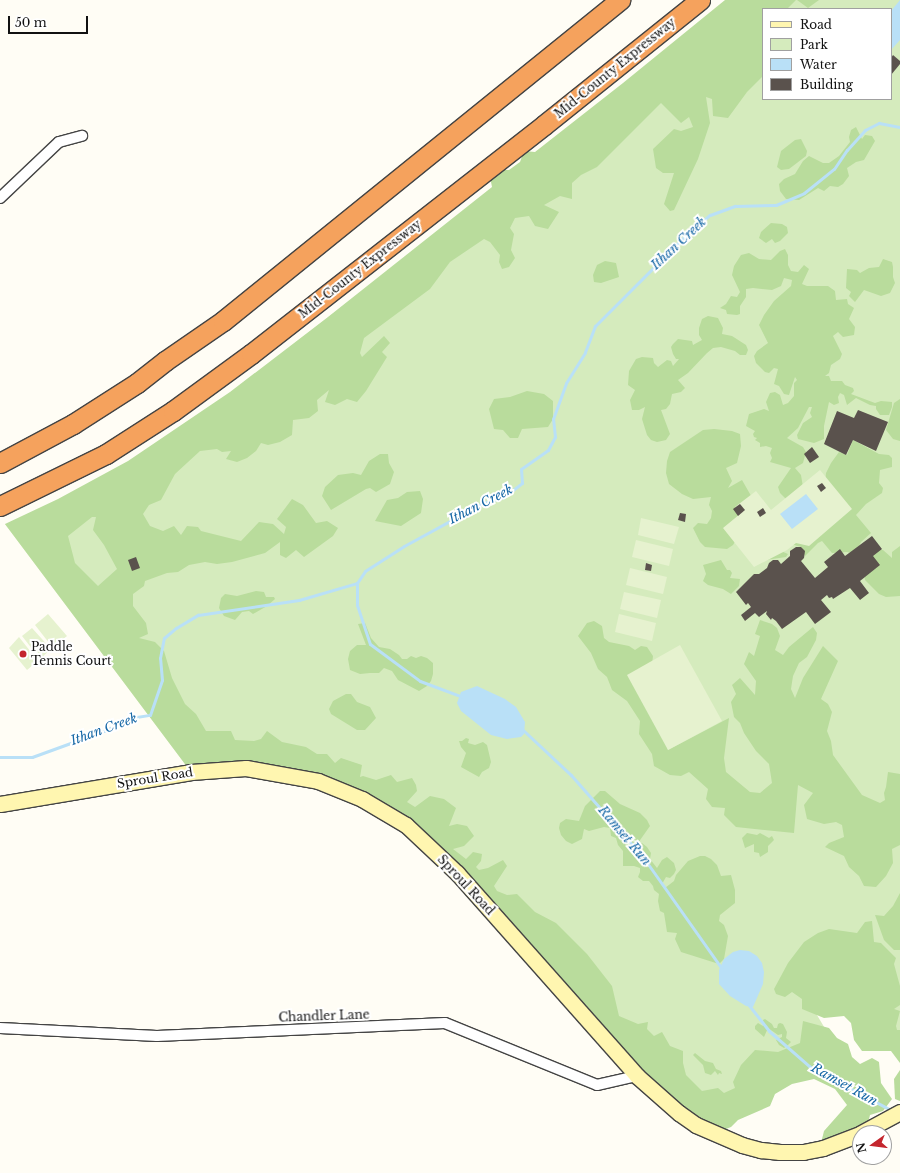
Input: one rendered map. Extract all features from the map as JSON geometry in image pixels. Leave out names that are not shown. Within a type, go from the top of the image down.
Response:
[{"type":"highway","points":[[0,463],[73,424],[138,383],[165,361],[223,321],[620,0]]},
{"type":"highway","name":"Mid-County Expressway","points":[[0,506],[106,454],[173,411],[233,367],[544,125],[700,0]]},
{"type":"main road","name":"Sproul Road","points":[[0,804],[191,772],[246,768],[318,781],[362,799],[406,825],[457,873],[637,1076],[679,1113],[696,1125],[729,1140],[761,1150],[802,1152],[816,1150],[852,1136]]},
{"type":"main road","name":"Sproul Road","points":[[876,1125],[900,1112]]},
{"type":"street","points":[[0,198],[59,142],[82,136]]},
{"type":"street","name":"Chandler Lane","points":[[0,1028],[157,1036],[445,1023],[597,1084],[637,1076]]},
{"type":"green space","points":[[725,0],[796,0],[788,8],[762,8],[762,77],[747,92],[728,118],[713,116],[712,99],[706,97],[710,123],[698,159],[674,210],[670,211],[664,204],[674,173],[663,173],[656,168],[653,149],[674,129],[681,131],[693,127],[689,117],[681,123],[661,103],[597,167],[581,175],[572,183],[572,199],[560,196],[544,205],[559,212],[548,229],[535,226],[529,216],[515,218],[510,228],[514,234],[511,250],[515,258],[509,267],[502,269],[499,262],[500,255],[490,242],[484,239],[450,262],[430,289],[364,338],[360,353],[362,357],[384,336],[390,343],[382,352],[387,357],[366,391],[357,402],[347,399],[335,405],[325,402],[329,390],[317,400],[318,411],[309,418],[293,420],[292,435],[280,442],[268,445],[261,443],[256,451],[247,458],[237,462],[226,459],[231,451],[222,452],[217,449],[200,451],[175,474],[161,500],[149,505],[143,514],[150,526],[163,531],[174,526],[181,535],[187,526],[198,527],[201,531],[241,541],[259,522],[273,524],[284,534],[286,527],[277,519],[292,499],[303,505],[316,523],[327,521],[338,528],[333,536],[304,557],[296,550],[286,558],[280,555],[280,542],[265,553],[232,562],[217,564],[205,562],[189,565],[178,572],[167,573],[145,581],[144,586],[133,594],[133,606],[146,623],[148,634],[139,638],[155,642],[164,651],[172,678],[185,704],[196,714],[206,731],[231,731],[235,740],[254,741],[261,739],[267,731],[282,742],[306,747],[317,754],[327,754],[335,763],[341,758],[362,765],[360,777],[363,776],[376,780],[391,775],[397,782],[412,778],[416,785],[417,791],[407,802],[415,807],[430,796],[444,799],[456,808],[449,826],[457,824],[467,826],[474,836],[464,846],[453,849],[466,859],[473,852],[482,854],[481,861],[476,867],[479,870],[488,868],[503,860],[507,866],[494,886],[497,891],[507,895],[517,894],[535,912],[556,923],[587,954],[612,986],[619,1016],[638,1024],[648,1022],[647,1029],[654,1036],[662,1032],[670,1046],[683,1051],[683,1063],[686,1075],[702,1091],[718,1088],[724,1093],[735,1088],[733,1082],[741,1065],[755,1050],[778,1052],[800,1043],[803,1021],[829,1028],[837,1038],[848,1044],[852,1057],[860,1064],[872,1058],[879,1062],[881,1083],[892,1099],[883,1111],[870,1115],[868,1123],[863,1125],[852,1125],[852,1130],[821,1143],[824,1131],[847,1105],[835,1089],[814,1079],[792,1084],[775,1094],[770,1106],[738,1120],[731,1127],[718,1132],[637,1076],[457,873],[362,799],[246,768],[191,772],[5,524],[58,499],[128,461],[230,392],[328,317],[492,187],[490,177],[501,170],[509,170],[520,162],[524,151],[535,152]],"holes":[[[92,517],[96,517],[93,530],[104,545],[117,569],[98,586],[75,563],[68,536]]]},
{"type":"green space","points":[[736,0],[900,0],[900,1054],[855,986],[814,1010],[839,1052],[706,1130],[457,873],[362,799],[246,768],[191,772],[5,524],[42,525],[177,435]]},
{"type":"green space","points":[[797,0],[819,0],[808,8]]},
{"type":"green space","points":[[856,127],[862,139],[865,135],[872,136],[875,141],[864,160],[856,162],[847,168],[849,176],[843,184],[838,187],[830,186],[824,191],[818,188],[799,200],[786,199],[780,191],[779,184],[784,179],[795,174],[803,161],[809,156],[823,163],[829,163],[839,156],[850,142],[849,137],[851,130]]},
{"type":"green space","points":[[801,139],[807,151],[806,156],[789,169],[781,170],[777,167],[781,151],[795,140]]},
{"type":"green space","points":[[771,223],[782,224],[787,227],[788,233],[780,241],[775,243],[772,239],[766,243],[759,238],[761,232]]},
{"type":"green space","points":[[785,249],[788,255],[788,265],[791,271],[798,272],[804,265],[809,269],[802,284],[807,286],[828,286],[835,291],[836,300],[847,299],[848,304],[854,308],[849,319],[855,327],[854,335],[843,337],[838,332],[833,336],[842,354],[840,359],[831,365],[829,373],[825,376],[829,376],[831,381],[842,381],[845,385],[853,388],[854,391],[851,394],[875,403],[881,401],[892,402],[889,415],[880,415],[876,409],[876,406],[870,405],[856,398],[847,405],[844,395],[840,393],[838,397],[839,403],[834,405],[829,402],[824,426],[824,439],[814,443],[798,439],[797,435],[803,423],[812,417],[810,413],[812,407],[809,407],[798,428],[787,438],[803,447],[806,452],[803,463],[795,468],[801,475],[803,487],[787,500],[780,493],[778,487],[791,468],[770,462],[772,458],[770,453],[772,448],[766,446],[760,447],[760,443],[755,440],[757,438],[754,437],[753,434],[755,431],[746,426],[749,414],[764,409],[769,411],[766,402],[770,393],[775,392],[780,395],[783,405],[788,403],[794,396],[794,383],[797,380],[795,377],[789,395],[784,394],[779,386],[774,384],[778,369],[774,368],[769,373],[765,372],[756,363],[754,356],[757,351],[768,343],[759,325],[764,315],[774,301],[791,286],[792,280],[784,278],[781,286],[772,290],[753,288],[746,289],[746,297],[740,306],[740,314],[727,314],[726,310],[720,308],[726,304],[731,296],[737,297],[740,292],[732,275],[734,266],[741,255],[749,253],[759,259],[771,260],[780,251]]},
{"type":"green space","points":[[883,259],[892,262],[895,283],[890,293],[881,296],[864,290],[855,302],[849,296],[851,292],[846,288],[847,269],[857,270],[860,273],[869,268],[879,267]]},
{"type":"green space","points":[[605,261],[616,263],[619,277],[601,283],[594,282],[593,275],[597,265]]},
{"type":"green space","points":[[708,316],[718,318],[723,328],[722,334],[732,336],[746,345],[748,350],[746,355],[740,355],[735,351],[721,347],[713,348],[707,353],[688,373],[678,380],[685,388],[681,392],[672,394],[670,404],[666,409],[661,410],[670,434],[666,440],[657,442],[651,440],[647,435],[642,419],[645,407],[639,410],[632,410],[630,400],[635,390],[628,385],[629,371],[636,359],[642,357],[653,358],[654,363],[658,367],[667,360],[671,361],[673,366],[679,359],[676,359],[673,354],[671,347],[673,344],[678,339],[692,341],[693,345],[702,340],[699,335],[699,328],[702,319]]},
{"type":"green space","points":[[527,391],[544,394],[553,401],[553,419],[548,427],[522,429],[518,438],[510,438],[503,430],[494,429],[489,409],[494,399],[510,397]]},
{"type":"green space","points":[[900,399],[900,441],[893,439],[886,430],[894,403]]},
{"type":"green space","points":[[714,429],[732,431],[740,434],[741,446],[737,463],[726,468],[732,481],[728,488],[742,480],[758,508],[774,548],[788,554],[786,557],[759,561],[739,535],[733,545],[727,549],[705,547],[700,542],[693,528],[698,523],[707,524],[711,518],[712,511],[709,505],[711,497],[693,499],[682,494],[669,484],[666,473],[667,461],[670,452],[703,430]]},
{"type":"green space","points":[[853,440],[879,454],[889,455],[892,458],[892,467],[880,470],[879,483],[883,488],[882,493],[866,504],[856,515],[871,533],[861,542],[858,548],[851,553],[832,553],[822,541],[805,556],[801,547],[791,544],[825,484],[826,473],[831,463],[839,452],[847,455]]},
{"type":"green space","points":[[380,454],[388,454],[389,463],[394,472],[390,484],[376,492],[370,488],[366,489],[331,510],[322,496],[325,487],[338,475],[353,473],[361,475],[369,461]]},
{"type":"green space","points":[[820,470],[852,509],[809,546],[796,543],[787,550],[754,567],[723,528],[740,514],[735,507],[756,491],[771,510]]},
{"type":"green space","points":[[420,491],[423,499],[421,513],[401,526],[375,521],[387,500],[398,498],[407,492]]},
{"type":"green space","points":[[641,518],[679,527],[674,544],[638,535]]},
{"type":"green space","points":[[636,540],[673,549],[669,566],[632,557]]},
{"type":"green space","points":[[900,546],[900,596],[886,597],[879,594],[865,580],[863,567],[874,549],[883,550],[892,558],[892,552]]},
{"type":"green space","points":[[721,560],[727,570],[730,570],[732,573],[730,578],[740,579],[739,586],[731,594],[723,589],[708,585],[703,581],[706,574],[703,565]]},
{"type":"green space","points":[[630,568],[667,577],[663,594],[626,585]]},
{"type":"green space","points":[[256,591],[264,592],[266,597],[274,597],[275,599],[267,606],[253,614],[249,611],[242,612],[235,620],[224,616],[219,608],[221,598],[225,594],[237,596]]},
{"type":"green space","points":[[624,592],[661,600],[657,618],[620,609]]},
{"type":"green space","points":[[48,614],[67,636],[53,648],[35,625]]},
{"type":"green space","points":[[619,614],[656,623],[652,641],[615,632]]},
{"type":"green space","points":[[760,620],[772,624],[777,628],[780,636],[775,650],[783,655],[789,647],[813,627],[817,633],[816,640],[807,657],[799,663],[793,676],[791,689],[795,698],[803,678],[823,646],[838,661],[821,699],[828,704],[832,712],[827,731],[831,741],[833,755],[862,795],[880,803],[885,800],[884,793],[888,772],[900,774],[900,845],[892,849],[893,863],[886,876],[876,887],[864,886],[859,876],[849,867],[844,856],[825,847],[829,843],[844,837],[842,825],[836,822],[824,824],[807,819],[804,805],[813,793],[798,785],[794,833],[736,827],[724,815],[725,808],[712,807],[706,799],[708,789],[689,772],[681,776],[670,775],[654,766],[652,754],[639,734],[640,721],[627,701],[612,690],[607,677],[598,669],[591,653],[578,636],[587,623],[594,621],[602,626],[604,638],[609,642],[629,646],[635,650],[641,646],[647,647],[653,656],[652,665],[668,750],[729,718],[724,758],[726,772],[750,792],[760,793],[772,783],[769,764],[756,751],[744,733],[740,723],[734,717],[731,702],[736,694],[732,685],[740,678],[755,695],[756,681],[744,664],[749,652],[754,656],[760,636],[755,634]]},
{"type":"green space","points":[[365,623],[371,638],[379,647],[390,649],[402,659],[407,659],[411,656],[416,658],[421,656],[427,658],[433,663],[433,674],[431,681],[427,686],[419,691],[398,680],[392,671],[384,668],[379,673],[360,674],[350,670],[348,659],[350,651],[357,645],[366,645],[358,624]]},
{"type":"green space","points":[[32,628],[51,649],[40,659],[22,636]]},
{"type":"green space","name":"Paddle Tennis Court","points":[[19,637],[38,661],[27,670],[9,648]]},
{"type":"green space","points":[[680,645],[722,721],[668,750],[627,675]]},
{"type":"green space","points":[[346,694],[351,694],[357,702],[370,707],[376,718],[365,730],[357,730],[331,714],[329,709],[333,701]]},
{"type":"green space","points":[[466,738],[469,739],[468,743],[475,745],[483,742],[487,745],[491,762],[489,768],[482,772],[479,777],[461,767],[466,753],[461,747],[459,741]]},
{"type":"green space","points":[[600,791],[605,791],[620,804],[640,813],[647,820],[650,826],[638,843],[642,843],[647,847],[651,853],[650,859],[657,868],[662,860],[667,857],[674,863],[676,870],[670,878],[666,877],[662,884],[665,888],[674,881],[676,875],[688,861],[700,856],[705,856],[711,859],[717,865],[721,876],[731,875],[735,890],[735,903],[720,915],[719,921],[724,925],[728,936],[724,959],[719,964],[681,952],[675,939],[677,933],[667,932],[664,913],[660,911],[658,901],[659,894],[654,890],[649,881],[643,881],[638,877],[640,868],[634,866],[623,866],[623,851],[618,845],[616,838],[611,836],[610,828],[604,827],[589,831],[584,829],[582,839],[572,844],[566,841],[561,835],[559,828],[560,823],[566,819],[579,821],[585,806]]},
{"type":"green space","points":[[747,833],[757,835],[760,833],[769,838],[772,836],[774,840],[768,846],[768,852],[760,857],[759,853],[754,852],[754,844],[745,848],[742,838]]},
{"type":"green space","points":[[900,893],[900,950],[894,950],[884,940],[875,915],[884,916],[893,906]]},
{"type":"green space","points":[[872,921],[874,942],[881,943],[896,958],[894,964],[900,986],[900,1005],[894,1009],[900,1011],[896,1026],[897,1030],[900,1030],[900,1063],[891,1051],[862,1051],[854,1040],[851,1023],[844,1016],[824,1018],[802,1009],[802,999],[792,992],[785,997],[776,994],[774,989],[788,963],[804,942],[818,933],[829,929],[857,933],[865,922]]},
{"type":"green space","points":[[765,1019],[772,1024],[774,1028],[777,1028],[778,1024],[780,1023],[783,1024],[787,1032],[786,1038],[791,1042],[788,1045],[784,1048],[779,1045],[776,1040],[782,1037],[782,1034],[778,1035],[768,1028],[764,1037],[755,1029],[755,1026],[758,1023],[763,1026],[763,1020]]},
{"type":"green space","points":[[695,1053],[705,1061],[713,1063],[716,1069],[721,1071],[722,1074],[719,1073],[718,1075],[715,1071],[711,1075],[705,1073],[703,1065],[693,1055]]},
{"type":"green space","points":[[900,1070],[900,1101],[895,1099],[894,1079]]},
{"type":"water","points":[[900,0],[900,40],[892,49],[892,10]]},
{"type":"water","points":[[806,494],[818,509],[792,529],[780,514]]},
{"type":"water","points":[[477,686],[505,699],[516,707],[525,722],[524,734],[521,737],[507,739],[491,735],[461,711],[457,703],[461,692]]},
{"type":"water","points":[[740,950],[749,951],[757,956],[762,963],[764,972],[763,984],[753,1007],[746,1006],[730,996],[719,984],[719,970],[724,959],[733,952]]},
{"type":"building","points":[[893,55],[900,61],[900,64],[892,74]]},
{"type":"building","points":[[858,410],[888,422],[876,451],[853,440],[846,455],[824,444],[837,411],[854,418]]},
{"type":"building","points":[[812,447],[819,457],[810,463],[804,454]]},
{"type":"building","points":[[822,483],[826,488],[821,492],[817,486]]},
{"type":"building","points":[[740,504],[745,510],[738,516],[733,509]]},
{"type":"building","points":[[763,508],[766,513],[760,517],[757,512]]},
{"type":"building","points":[[680,513],[686,514],[685,522],[678,520]]},
{"type":"building","points":[[872,536],[882,549],[873,556],[880,565],[860,581],[869,593],[860,600],[850,588],[833,599],[832,597],[829,598],[827,595],[821,600],[831,612],[815,624],[806,612],[782,629],[776,621],[772,618],[771,620],[766,614],[767,611],[759,617],[755,613],[745,621],[741,615],[751,607],[748,603],[746,605],[736,592],[754,574],[759,574],[767,568],[769,563],[773,560],[778,560],[781,564],[790,556],[790,551],[796,547],[801,547],[805,551],[804,558],[801,561],[815,578],[828,567],[824,562],[840,549],[845,556]]},
{"type":"building","points":[[136,557],[140,568],[132,571],[128,560]]},
{"type":"building","points":[[646,563],[652,565],[651,571],[645,570]]},
{"type":"waterway","name":"Ithan Creek","points":[[0,757],[32,757],[106,730],[130,718],[150,715],[162,680],[160,658],[164,638],[176,628],[198,615],[299,600],[357,583],[365,571],[404,546],[483,503],[504,497],[522,483],[521,469],[548,450],[555,437],[553,419],[566,383],[585,352],[595,326],[682,239],[710,215],[735,206],[776,205],[804,193],[834,169],[847,150],[865,130],[879,123],[900,127]]},
{"type":"waterway","name":"Ramset Run","points":[[357,583],[357,605],[370,644],[420,681],[463,697]]},
{"type":"waterway","name":"Ramset Run","points":[[523,730],[571,775],[643,857],[722,969]]},
{"type":"waterway","name":"Ramset Run","points":[[748,1004],[769,1031],[809,1066],[889,1109]]},
{"type":"place","name":"Paddle Tennis Court","points":[[23,654]]}]
